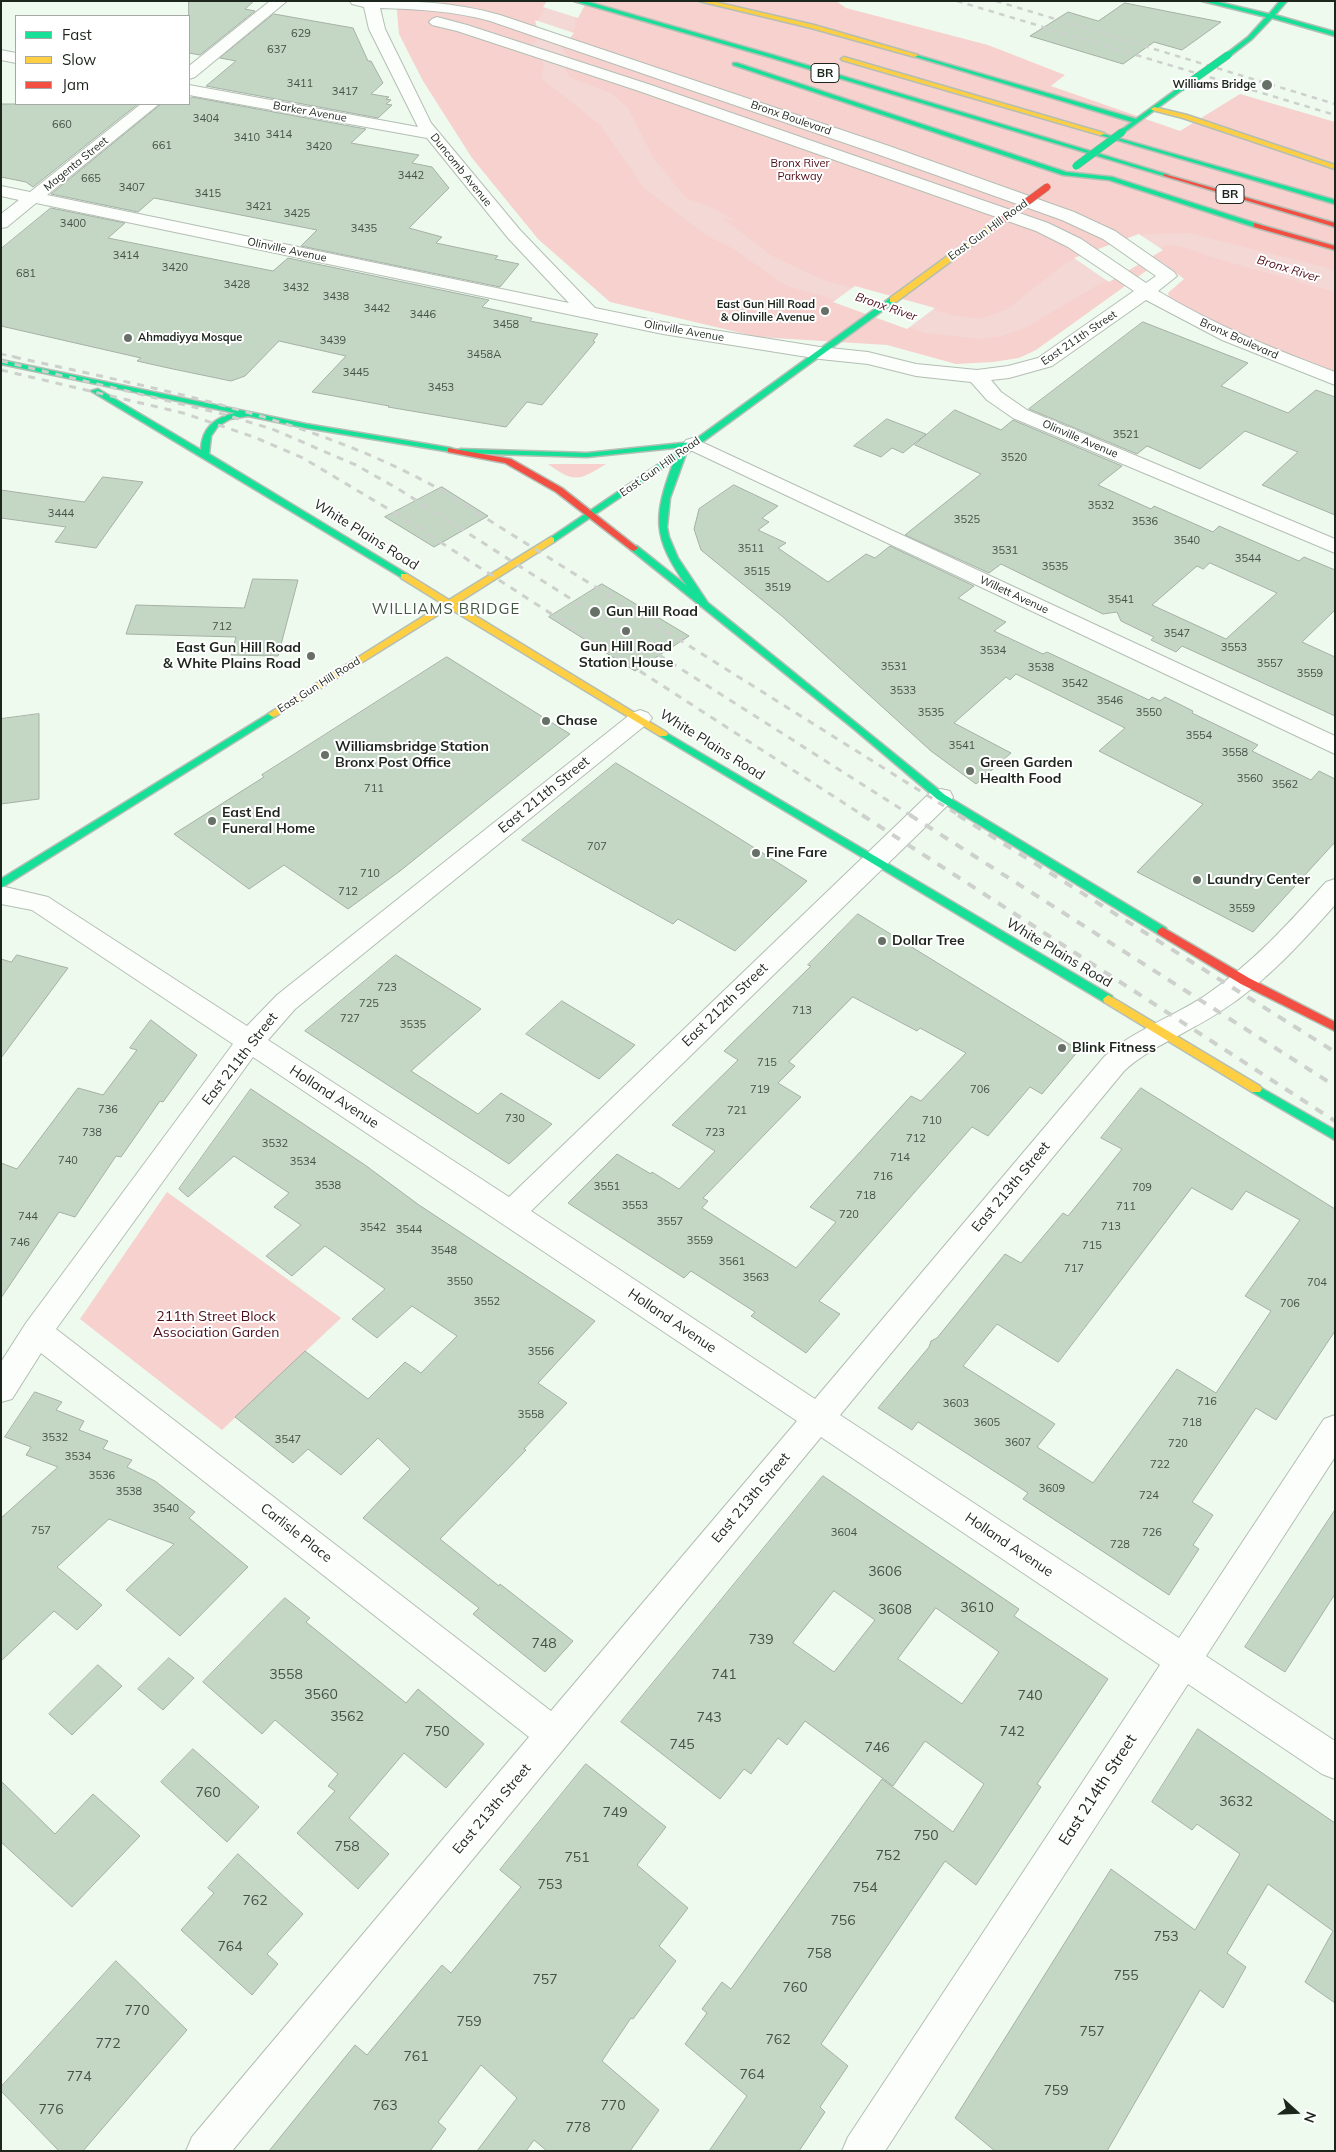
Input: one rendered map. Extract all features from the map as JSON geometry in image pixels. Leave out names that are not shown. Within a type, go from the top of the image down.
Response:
[{"type":"main road","points":[[702,1],[778,17],[859,38],[1137,121]]},
{"type":"main road","points":[[1205,1],[1272,16],[1335,34]]},
{"type":"main road","name":"East Gun Hill Road","points":[[1,884],[590,516],[820,353],[1228,55],[1250,38],[1284,1]]},
{"type":"main road","points":[[581,2],[654,36]]},
{"type":"main road","name":"BR","points":[[581,2],[771,56],[1010,130],[1335,225]]},
{"type":"main road","name":"BR","points":[[833,56],[1335,202]]},
{"type":"main road","points":[[728,62],[1065,174],[1110,178],[1225,216],[1335,248]]},
{"type":"main road","points":[[1154,109],[1185,116],[1335,167]]},
{"type":"main road","name":"White Plains Road","points":[[1,362],[74,379],[330,431],[460,450],[508,461],[527,470],[559,490],[705,604],[941,798],[1245,981],[1335,1027]]},
{"type":"main road","name":"White Plains Road","points":[[74,379],[205,454],[448,603],[1335,1136]]},
{"type":"main road","points":[[205,454],[205,438],[211,426],[229,417],[249,414]]},
{"type":"main road","points":[[460,450],[587,455],[688,448],[664,514],[663,528],[674,556],[705,604]]},
{"type":"street","points":[[190,73],[280,1]]},
{"type":"street","name":"Bronx Boulevard","points":[[364,2],[422,5],[472,12],[496,18],[900,156],[1054,211],[1109,235],[1168,276],[1146,291]]},
{"type":"street","name":"Bronx Boulevard","points":[[364,2],[409,17],[443,23],[470,31],[565,62],[1058,233],[1182,313],[1228,336],[1335,379]]},
{"type":"street","name":"Duncomb Avenue","points":[[364,2],[418,113],[431,134],[514,234],[588,312]]},
{"type":"street","points":[[1,55],[15,58]]},
{"type":"street","name":"Barker Avenue","points":[[190,90],[431,134]]},
{"type":"street","name":"Magenta Street","points":[[1,223],[151,105]]},
{"type":"street","name":"Olinville Avenue","points":[[1,191],[663,328],[820,353],[868,358],[931,373],[977,376],[994,396],[1020,414],[1335,547]]},
{"type":"street","name":"East 211th Street","points":[[977,376],[1019,371],[1045,362],[1146,291]]},
{"type":"street","name":"Willett Avenue","points":[[688,448],[1335,746]]},
{"type":"street","name":"East 211th Street","points":[[1,1389],[36,1332],[250,1041],[286,1002],[640,718]]},
{"type":"street","name":"East 212th Street","points":[[511,1213],[941,798]]},
{"type":"street","name":"East 213th Street","points":[[206,2151],[1114,1064],[1126,1053],[1214,1003],[1245,981],[1280,950],[1335,888]]},
{"type":"street","name":"Holland Avenue","points":[[1,895],[39,903],[511,1213],[1335,1762]]},
{"type":"street","name":"Carlisle Place","points":[[36,1332],[554,1735]]},
{"type":"street","name":"East 214th Street","points":[[862,2151],[1335,1429]]},
{"type":"green space","name":"Bronx River Parkway","points":[[396,1],[836,1],[846,8],[988,45],[1065,75],[1051,86],[1180,131],[1240,94],[1335,122],[1335,371],[1230,329],[1169,297],[1168,293],[1184,279],[1160,261],[1036,350],[1019,358],[993,362],[956,364],[887,345],[758,337],[610,302],[538,239],[472,158],[423,81],[399,34]]},
{"type":"green space","points":[[548,464],[606,464],[589,474],[577,478],[564,474]]},
{"type":"green space","name":"211th Street Block Association Garden","points":[[167,1192],[341,1318],[222,1430],[80,1319]]},
{"type":"water","name":"Bronx River","points":[[585,1],[575,18],[575,28],[560,45],[568,55],[565,69],[568,75],[573,79],[611,93],[628,108],[653,157],[686,198],[713,208],[736,222],[723,218],[772,256],[823,280],[952,315],[980,319],[1006,310],[1067,262],[1147,234],[1189,233],[1335,270],[1335,292],[1189,249],[1166,245],[1023,329],[1001,336],[981,339],[925,333],[823,296],[787,286],[732,248],[707,236],[645,189],[600,125],[541,78],[544,65],[530,45],[542,37],[537,21],[546,7]]},
{"type":"pier","points":[[547,1],[587,1],[578,18],[543,7]]},
{"type":"pier","points":[[535,20],[574,33],[564,45],[539,36]]},
{"type":"pier","points":[[1139,234],[1163,250],[1109,282],[1074,258]]},
{"type":"pier","points":[[855,286],[935,308],[907,329],[833,302]]},
{"type":"building","points":[[189,1],[254,1],[245,9],[255,11],[200,55],[190,53]]},
{"type":"building","points":[[1125,3],[1221,22],[1182,50],[1154,42],[1123,64],[1030,36],[1068,12],[1098,21]]},
{"type":"building","points":[[274,14],[353,28],[368,61],[371,61],[383,83],[371,94],[389,97],[386,99],[391,100],[386,104],[392,105],[378,118],[206,86],[236,61],[220,58]]},
{"type":"building","points":[[192,97],[366,129],[351,143],[419,155],[412,163],[432,167],[449,188],[409,228],[442,237],[436,243],[498,256],[495,259],[519,264],[500,287],[301,246],[317,230],[154,198],[138,212],[51,194],[160,105],[190,105]]},
{"type":"building","points":[[1,104],[137,105],[33,187],[26,182],[1,177]]},
{"type":"building","points":[[51,208],[125,223],[108,238],[273,271],[288,258],[489,300],[482,307],[532,318],[530,321],[598,334],[593,341],[595,342],[542,405],[527,402],[506,427],[312,392],[346,356],[279,341],[245,376],[231,381],[137,361],[141,358],[1,326],[1,249]]},
{"type":"building","points":[[1143,322],[1248,363],[1221,386],[1288,413],[1316,390],[1335,397],[1335,515],[1262,485],[1298,452],[1245,431],[1200,469],[1147,446],[1137,454],[1029,409]]},
{"type":"building","points":[[955,410],[1001,430],[1013,420],[1122,466],[1098,485],[1151,509],[1154,506],[1213,532],[1219,526],[1299,561],[1304,557],[1335,570],[1335,610],[1302,642],[1335,657],[1335,716],[1182,646],[1176,652],[1151,640],[1154,637],[1121,621],[1117,612],[1103,614],[1001,564],[989,573],[905,535],[981,474],[915,445]],"holes":[[[1210,563],[1277,593],[1226,639],[1152,605],[1197,566],[1203,569]]]},
{"type":"building","points":[[887,419],[926,434],[903,453],[892,448],[881,457],[854,446]]},
{"type":"building","points":[[103,477],[143,482],[96,548],[55,542],[66,527],[1,518],[1,490],[84,502]]},
{"type":"building","points":[[734,485],[778,506],[762,518],[769,522],[758,530],[786,543],[778,548],[828,582],[866,554],[875,558],[890,546],[974,586],[958,598],[1006,622],[994,631],[1043,654],[1047,652],[1149,700],[1152,697],[1160,701],[1165,697],[1193,711],[1192,713],[1258,745],[1252,751],[1311,780],[1319,771],[1335,779],[1335,842],[1253,932],[1137,872],[1203,804],[1099,751],[1125,728],[1016,674],[1010,680],[1006,677],[954,723],[1011,753],[976,784],[931,751],[783,617],[701,550],[694,529],[699,509]]},
{"type":"building","points":[[442,487],[488,516],[434,547],[385,517]]},
{"type":"building","points":[[253,579],[298,580],[278,656],[231,655],[236,637],[126,634],[136,605],[244,608]]},
{"type":"building","name":"Gun Hill Road Station House","points":[[602,584],[689,636],[635,671],[549,617]]},
{"type":"building","points":[[447,657],[570,734],[400,871],[348,909],[284,865],[249,889],[174,834],[264,777],[262,775]]},
{"type":"building","points":[[39,714],[39,799],[1,804],[1,719]]},
{"type":"building","points":[[616,763],[807,881],[735,951],[678,919],[673,924],[522,840]]},
{"type":"building","points":[[858,914],[1079,1050],[1042,1094],[1030,1087],[988,1136],[972,1127],[819,1301],[840,1314],[806,1353],[751,1316],[755,1312],[691,1271],[684,1278],[568,1203],[617,1154],[651,1174],[652,1172],[679,1189],[715,1151],[672,1125],[738,1060],[724,1051],[811,966],[808,965]],"holes":[[[853,997],[917,1031],[920,1028],[966,1053],[921,1101],[911,1096],[810,1207],[836,1222],[796,1268],[702,1208],[708,1201],[703,1198],[801,1097],[778,1083],[795,1066],[789,1062]]]},
{"type":"building","points":[[17,955],[68,968],[1,1058],[1,959],[11,962]]},
{"type":"building","points":[[396,955],[481,1009],[411,1071],[478,1114],[501,1093],[552,1124],[509,1164],[305,1031]]},
{"type":"building","points":[[562,1001],[635,1045],[599,1079],[526,1034]]},
{"type":"building","points":[[151,1020],[197,1055],[163,1102],[160,1101],[121,1157],[116,1156],[75,1217],[59,1212],[1,1298],[1,1163],[17,1169],[78,1088],[103,1095],[137,1050],[130,1048]]},
{"type":"building","points":[[1141,1088],[1335,1209],[1335,1331],[1276,1420],[1256,1408],[1192,1502],[1213,1515],[1193,1545],[1199,1549],[1169,1595],[1023,1499],[1028,1493],[918,1422],[912,1430],[878,1408],[929,1347],[931,1341],[937,1338],[1005,1254],[1021,1263],[1063,1213],[1068,1216],[1122,1149],[1101,1138]],"holes":[[[1192,1188],[1232,1210],[1246,1191],[1300,1220],[1245,1296],[1271,1311],[1216,1393],[1177,1369],[1093,1483],[1037,1447],[1055,1424],[963,1366],[997,1324],[1058,1362]]]},
{"type":"building","points":[[251,1089],[365,1165],[419,1205],[595,1321],[538,1383],[567,1403],[524,1449],[526,1450],[440,1539],[573,1641],[545,1672],[473,1614],[479,1608],[363,1518],[410,1469],[378,1438],[341,1475],[308,1449],[293,1463],[235,1417],[305,1351],[368,1399],[405,1362],[421,1373],[457,1336],[412,1306],[377,1338],[352,1319],[385,1289],[325,1246],[292,1276],[266,1256],[301,1225],[274,1207],[289,1193],[234,1156],[188,1197],[179,1189]]},
{"type":"building","points":[[35,1392],[62,1402],[56,1410],[84,1421],[79,1430],[108,1441],[103,1449],[132,1460],[127,1467],[155,1481],[195,1512],[189,1518],[248,1567],[180,1636],[126,1590],[174,1544],[109,1519],[57,1567],[102,1605],[77,1630],[54,1611],[1,1661],[1,1518],[58,1467],[26,1455],[31,1447],[5,1437]]},
{"type":"building","points":[[823,1476],[1019,1609],[1014,1616],[1108,1679],[1037,1784],[1041,1787],[976,1885],[945,1861],[821,2044],[848,2066],[820,2107],[825,2112],[799,2151],[709,2151],[747,2096],[685,2044],[707,2013],[702,2009],[722,1982],[731,1989],[882,1779],[953,1832],[984,1784],[925,1741],[893,1786],[805,1721],[787,1745],[778,1738],[751,1774],[744,1769],[720,1799],[621,1722]],"holes":[[[834,1591],[875,1620],[834,1672],[793,1643]],[[936,1608],[999,1652],[962,1704],[898,1659]]]},
{"type":"building","points":[[1335,1510],[1335,1594],[1285,1672],[1245,1647]]},
{"type":"building","points":[[285,1598],[310,1618],[306,1622],[406,1703],[418,1689],[484,1744],[446,1788],[404,1753],[349,1818],[389,1854],[358,1889],[297,1833],[335,1791],[328,1786],[338,1774],[275,1720],[262,1734],[203,1682]]},
{"type":"building","points":[[169,1658],[194,1678],[163,1710],[138,1689]]},
{"type":"building","points":[[98,1665],[122,1686],[72,1735],[49,1714]]},
{"type":"building","points":[[1198,1729],[1335,1823],[1335,2003],[1305,1982],[1333,1931],[1268,1884],[1227,1953],[1246,1967],[1223,2008],[1200,1990],[1107,2151],[995,2151],[955,2118],[1111,1869],[1195,1930],[1240,1854],[1197,1824],[1192,1830],[1152,1802]]},
{"type":"building","points":[[193,1749],[259,1807],[227,1842],[161,1782]]},
{"type":"building","points":[[586,1764],[666,1827],[637,1865],[688,1908],[659,1946],[676,1961],[633,2019],[631,2018],[602,2061],[659,2110],[630,2151],[547,2151],[534,2140],[526,2151],[477,2151],[517,2098],[481,2065],[438,2122],[446,2129],[430,2151],[269,2151],[355,2045],[367,2055],[442,1965],[451,1973],[521,1887],[500,1870]]},
{"type":"building","points":[[1,1781],[55,1834],[93,1794],[140,1836],[72,1907],[1,1842]]},
{"type":"building","points":[[238,1854],[303,1914],[267,1954],[278,1964],[252,1995],[181,1930],[214,1893],[208,1888]]},
{"type":"building","points":[[116,1961],[187,2030],[83,2151],[59,2151],[1,2091],[1,2087]]},
{"type":"railway","points":[[957,1],[1335,115]]},
{"type":"railway","points":[[996,1],[1335,104]]},
{"type":"railway","points":[[1,354],[20,358]]},
{"type":"railway","points":[[14,357],[124,381],[233,408],[286,424],[390,464],[441,490],[960,816]]},
{"type":"railway","points":[[1,361],[219,413],[272,429],[356,465],[400,490],[912,816]]},
{"type":"railway","points":[[1,370],[183,413],[254,437],[303,458],[400,516],[864,816]]},
{"type":"railway","points":[[862,815],[1335,1121]]},
{"type":"railway","points":[[910,815],[1335,1086]]},
{"type":"railway","points":[[958,815],[1335,1052]]},
{"type":"traffic: fast","points":[[577,1],[771,56],[1166,175]]},
{"type":"traffic: fast","points":[[1205,1],[1272,16],[1335,34]]},
{"type":"traffic: fast","points":[[1228,55],[1250,38],[1284,1]]},
{"type":"traffic: fast","points":[[915,55],[1137,121]]},
{"type":"traffic: fast","points":[[1183,87],[1228,55]]},
{"type":"traffic: fast","points":[[735,64],[1065,174],[1110,178],[1257,225]]},
{"type":"traffic: fast","points":[[1122,132],[1183,87]]},
{"type":"traffic: fast","points":[[1076,166],[1122,132]]},
{"type":"traffic: fast","points":[[1102,134],[1335,202]]},
{"type":"traffic: fast","points":[[551,540],[638,483],[724,423],[893,300]]},
{"type":"traffic: fast","points":[[1,362],[306,426],[451,450]]},
{"type":"traffic: fast","points":[[95,391],[242,477],[404,576]]},
{"type":"traffic: fast","points":[[205,455],[207,436],[215,424],[228,417],[247,414]]},
{"type":"traffic: fast","points":[[460,451],[587,455],[691,444]]},
{"type":"traffic: fast","points":[[682,452],[666,498],[663,527],[668,548],[673,558],[705,605]]},
{"type":"traffic: fast","points":[[634,548],[941,797],[1162,931]]},
{"type":"traffic: fast","points":[[1,884],[273,714]]},
{"type":"traffic: fast","points":[[663,734],[1108,999]]},
{"type":"traffic: fast","points":[[1256,1089],[1335,1136]]},
{"type":"traffic: slow","points":[[702,1],[812,26],[915,55]]},
{"type":"traffic: slow","points":[[844,59],[1102,134]]},
{"type":"traffic: slow","points":[[1154,109],[1185,116],[1335,167]]},
{"type":"traffic: slow","points":[[893,300],[993,227]]},
{"type":"traffic: slow","points":[[273,714],[551,540]]},
{"type":"traffic: slow","points":[[404,576],[663,734]]},
{"type":"traffic: slow","points":[[1108,999],[1256,1089]]},
{"type":"traffic: jam","points":[[1166,175],[1335,225]]},
{"type":"traffic: jam","points":[[993,227],[1047,187]]},
{"type":"traffic: jam","points":[[1257,225],[1335,248]]},
{"type":"traffic: jam","points":[[451,450],[508,461],[559,490],[634,548]]},
{"type":"traffic: jam","points":[[1162,931],[1245,981],[1335,1027]]},
{"type":"place","name":"Williams Bridge","points":[[1267,85]]},
{"type":"place","name":"East Gun Hill Road & Olinville Avenue","points":[[825,311]]},
{"type":"place","name":"Ahmadiyya Mosque","points":[[128,338]]},
{"type":"place","name":"Gun Hill Road","points":[[595,612]]},
{"type":"place","name":"Gun Hill Road Station House","points":[[626,631]]},
{"type":"place","name":"East Gun Hill Road & White Plains Road","points":[[311,656]]},
{"type":"place","name":"Chase","points":[[546,721]]},
{"type":"place","name":"Williamsbridge Station Bronx Post Office","points":[[325,755]]},
{"type":"place","name":"Green Garden Health Food","points":[[970,771]]},
{"type":"place","name":"East End Funeral Home","points":[[212,821]]},
{"type":"place","name":"Fine Fare","points":[[756,853]]},
{"type":"place","name":"Laundry Center","points":[[1197,880]]},
{"type":"place","name":"Dollar Tree","points":[[882,941]]},
{"type":"place","name":"Blink Fitness","points":[[1062,1048]]},
{"type":"district","name":"WILLIAMS BRIDGE","points":[[446,609]]}]
